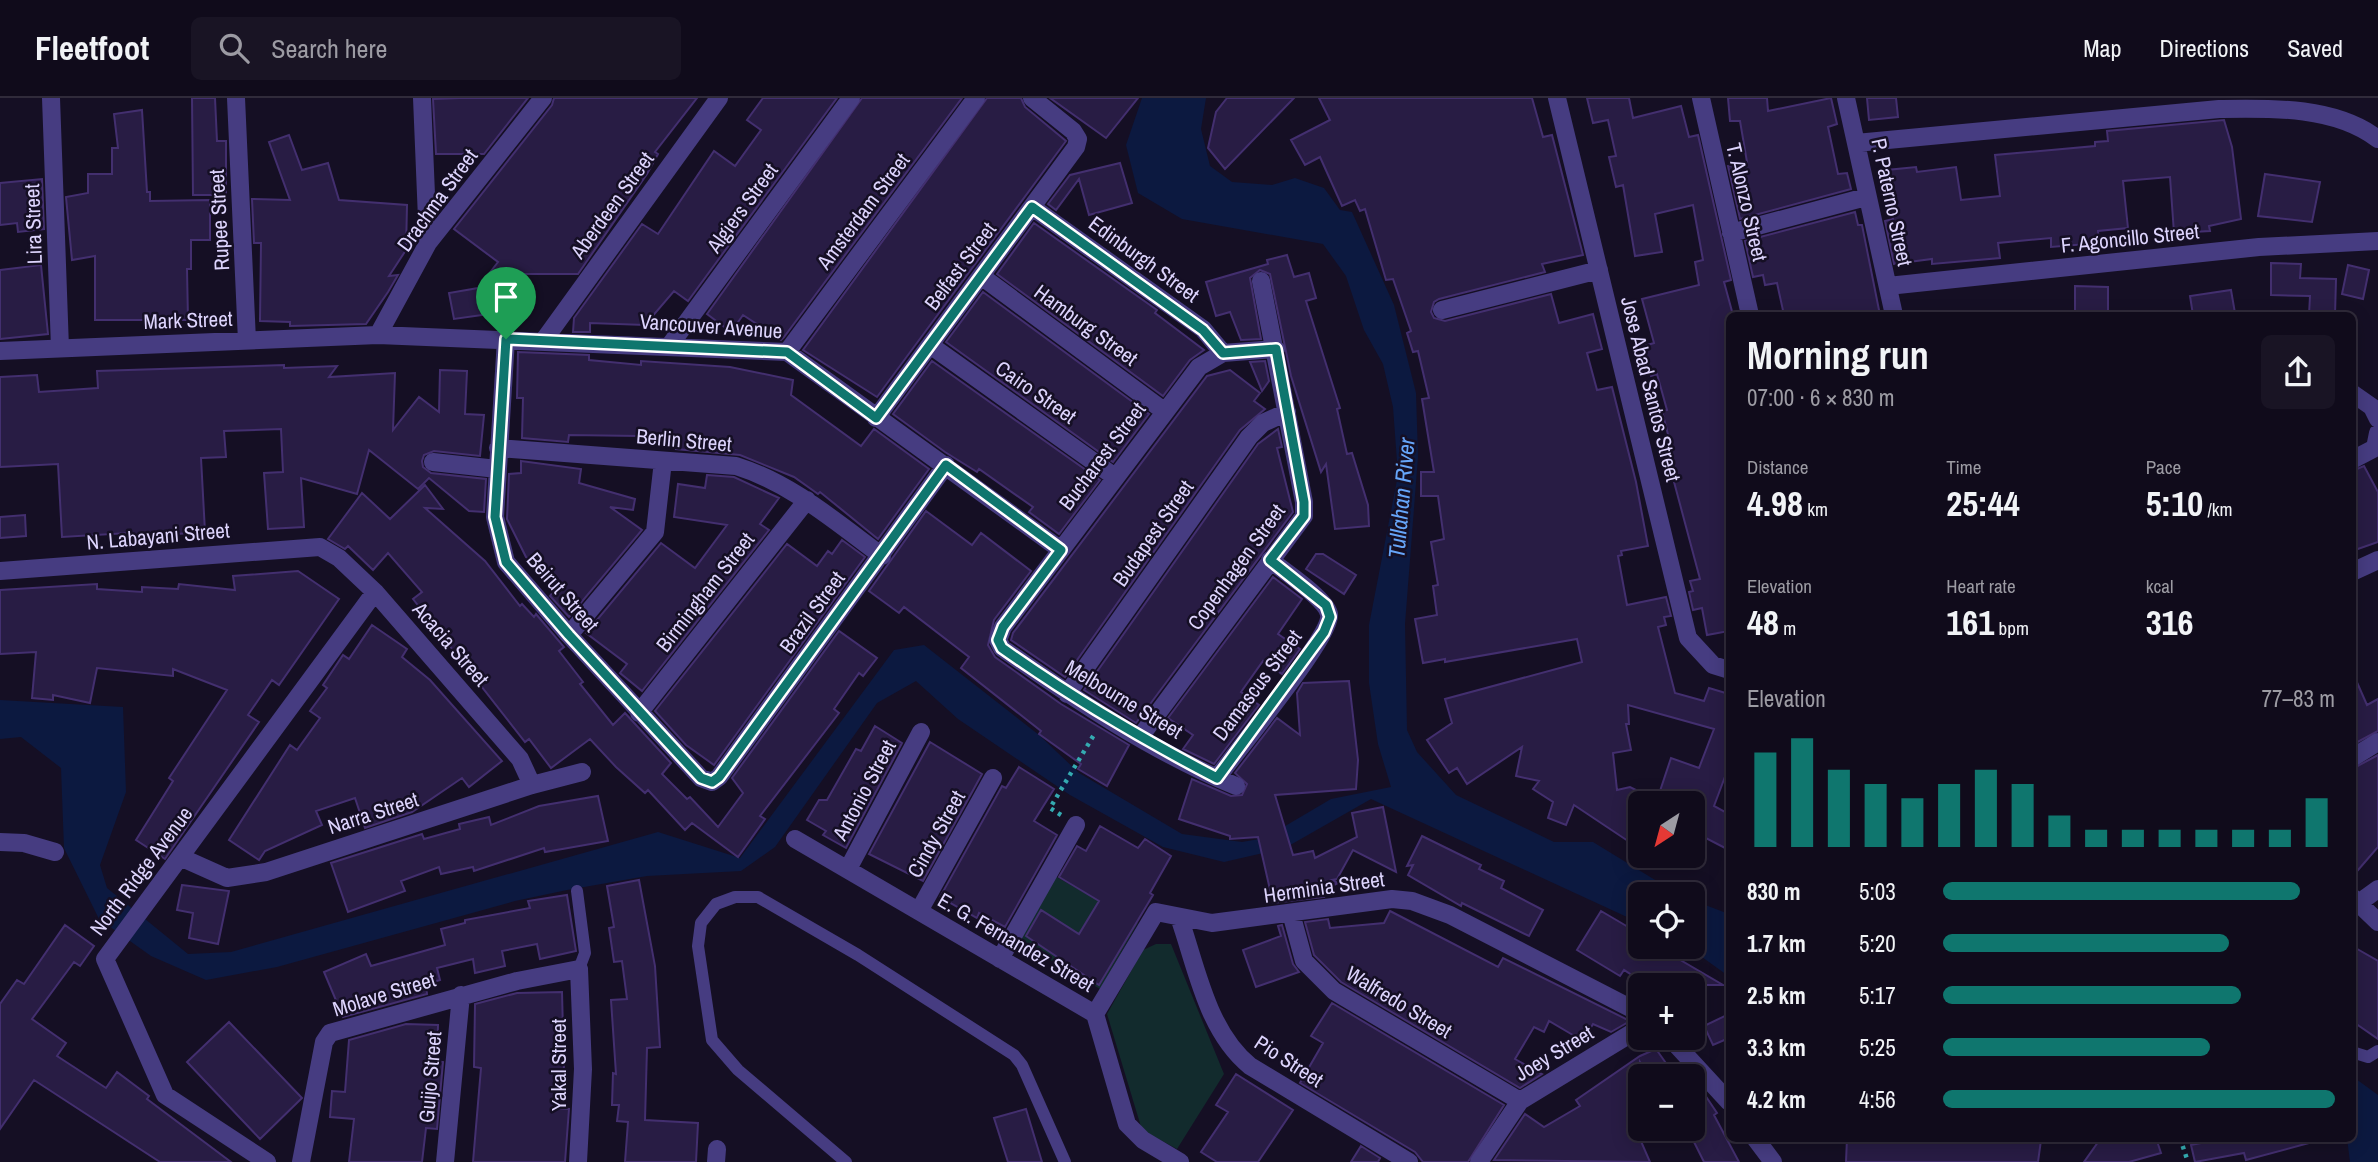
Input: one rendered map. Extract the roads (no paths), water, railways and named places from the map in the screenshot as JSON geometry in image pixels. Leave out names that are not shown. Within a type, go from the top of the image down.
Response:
[{"type":"street","name":"Lira Street","points":[[51,98],[60,348]]},
{"type":"street","name":"Rupee Street","points":[[236,98],[247,341]]},
{"type":"street","points":[[422,98],[428,243]]},
{"type":"street","name":"Drachma Street","points":[[378,335],[428,243],[543,98]]},
{"type":"street","name":"Aberdeen Street","points":[[544,340],[719,98]]},
{"type":"street","name":"Algiers Street","points":[[670,345],[851,98]]},
{"type":"street","name":"Amsterdam Street","points":[[787,352],[976,98]]},
{"type":"street","name":"Belfast Street","points":[[876,418],[1076,147],[1078,139],[1073,131],[1032,98]]},
{"type":"street","name":"Jose Abad Santos Street","points":[[1557,98],[1688,638],[1713,665],[1726,669]]},
{"type":"street","name":"T. Alonzo Street","points":[[1701,98],[1749,312]]},
{"type":"street","name":"P. Paterno Street","points":[[1846,98],[1893,312]]},
{"type":"street","points":[[1856,143],[2219,109],[2266,108],[2369,124],[2378,139]]},
{"type":"street","points":[[1731,233],[1866,197]]},
{"type":"street","name":"Edinburgh Street","points":[[1032,207],[1203,330],[1223,353]]},
{"type":"street","name":"F. Agoncillo Street","points":[[1888,286],[2259,247],[2378,241]]},
{"type":"street","points":[[1442,310],[1599,270]]},
{"type":"street","name":"Hamburg Street","points":[[981,276],[1164,411]]},
{"type":"street","name":"Copenhagen Street","points":[[1140,737],[1304,516],[1304,502],[1261,281]]},
{"type":"street","name":"Mark Street","points":[[0,351],[378,335]]},
{"type":"street","name":"Vancouver Avenue","points":[[378,335],[670,345],[787,352],[1061,550]]},
{"type":"street","name":"Beirut Street","points":[[506,339],[495,517],[506,562],[639,713],[701,778],[712,782]]},
{"type":"street","name":"Cairo Street","points":[[930,345],[1115,477]]},
{"type":"street","points":[[1223,353],[1276,349]]},
{"type":"street","name":"Bucharest Street","points":[[998,640],[1003,627],[1164,411],[1199,367],[1223,353]]},
{"type":"street","points":[[2356,396],[2372,407],[2378,419]]},
{"type":"street","name":"Budapest Street","points":[[1067,694],[1249,438],[1263,423],[1287,412]]},
{"type":"street","points":[[2356,458],[2375,449],[2378,433]]},
{"type":"street","name":"Berlin Street","points":[[498,448],[736,466],[756,472],[807,500],[882,556]]},
{"type":"street","points":[[569,635],[655,532],[663,461]]},
{"type":"street","points":[[433,462],[498,469]]},
{"type":"street","name":"Brazil Street","points":[[712,782],[719,777],[946,465]]},
{"type":"street","name":"Birmingham Street","points":[[639,713],[807,500]]},
{"type":"street","name":"N. Labayani Street","points":[[0,571],[320,547]]},
{"type":"street","name":"Acacia Street","points":[[320,547],[339,558],[375,592],[520,758],[532,785]]},
{"type":"street","name":"Damascus Street","points":[[1217,778],[1295,675],[1324,632],[1330,617],[1326,605],[1270,560]]},
{"type":"street","points":[[2356,570],[2378,560]]},
{"type":"street","name":"North Ridge Avenue","points":[[267,1162],[165,1095],[105,958],[375,592]]},
{"type":"street","name":"Melbourne Street","points":[[998,640],[1002,648],[1067,694],[1140,737],[1236,786]]},
{"type":"street","name":"Antonio Street","points":[[848,869],[921,732]]},
{"type":"street","points":[[2356,756],[2378,742]]},
{"type":"street","name":"Narra Street","points":[[180,857],[227,878],[266,872],[532,785],[582,772]]},
{"type":"street","name":"Cindy Street","points":[[919,911],[993,778]]},
{"type":"street","points":[[1000,959],[1076,825]]},
{"type":"street","name":"E. G. Fernandez Street","points":[[795,839],[1095,1014],[1127,1124],[1143,1140],[1180,1162]]},
{"type":"street","points":[[0,842],[24,843],[55,852]]},
{"type":"street","points":[[2378,889],[2356,900],[2378,922]]},
{"type":"street","name":"Herminia Street","points":[[1095,1014],[1156,912],[1212,923],[1375,899],[1412,901],[1450,915],[1628,1007]]},
{"type":"street","name":"Walfredo Street","points":[[1291,913],[1304,961],[1334,991],[1520,1101]]},
{"type":"street","name":"Pio Street","points":[[1179,918],[1215,1021],[1235,1054],[1250,1066],[1409,1162]]},
{"type":"street","name":"Molave Street","points":[[301,1162],[324,1042],[330,1033],[461,995],[548,973],[579,969]]},
{"type":"street","name":"Yakal Street","points":[[578,1162],[583,1069],[579,969]]},
{"type":"street","name":"Guijo Street","points":[[445,1162],[461,995]]},
{"type":"street","name":"Joey Street","points":[[1479,1162],[1520,1101],[1628,1035]]},
{"type":"street","points":[[1681,1050],[1726,1099]]},
{"type":"street","points":[[1758,1142],[1773,1162]]},
{"type":"lane","points":[[578,891],[585,953],[579,969]]},
{"type":"lane","points":[[846,1162],[738,1070],[712,1040],[698,946],[701,923],[716,904],[735,897],[758,897],[858,955],[1014,1055],[1022,1065],[1065,1162]]},
{"type":"lane","points":[[2356,1053],[2368,1057],[2378,1051]]},
{"type":"water","name":"Tullahan River","points":[[1142,98],[1206,98],[1201,129],[1210,166],[1232,182],[1272,185],[1295,178],[1324,188],[1340,210],[1352,212],[1394,305],[1416,393],[1418,457],[1405,624],[1407,730],[1417,752],[1456,795],[1554,842],[1593,842],[1628,863],[1628,868],[1636,868],[1658,882],[1628,882],[1628,917],[1371,799],[1285,848],[1224,862],[1163,847],[1070,795],[958,719],[916,681],[877,703],[775,847],[741,871],[647,876],[567,890],[515,901],[277,967],[206,980],[151,956],[99,919],[64,848],[61,768],[21,737],[0,739],[0,700],[123,707],[126,792],[100,865],[107,888],[188,954],[231,952],[658,832],[740,858],[894,650],[924,645],[1039,735],[1079,773],[1182,834],[1242,842],[1265,838],[1331,799],[1391,787],[1378,744],[1369,683],[1369,625],[1398,475],[1393,407],[1383,364],[1364,330],[1346,276],[1323,244],[1182,219],[1138,193],[1126,145]]},
{"type":"water","points":[[1705,905],[1726,913],[1726,974],[1705,959]]},
{"type":"water","points":[[2356,1079],[2378,1095],[2378,1162],[2350,1162],[2348,1142],[2356,1142]]}]
